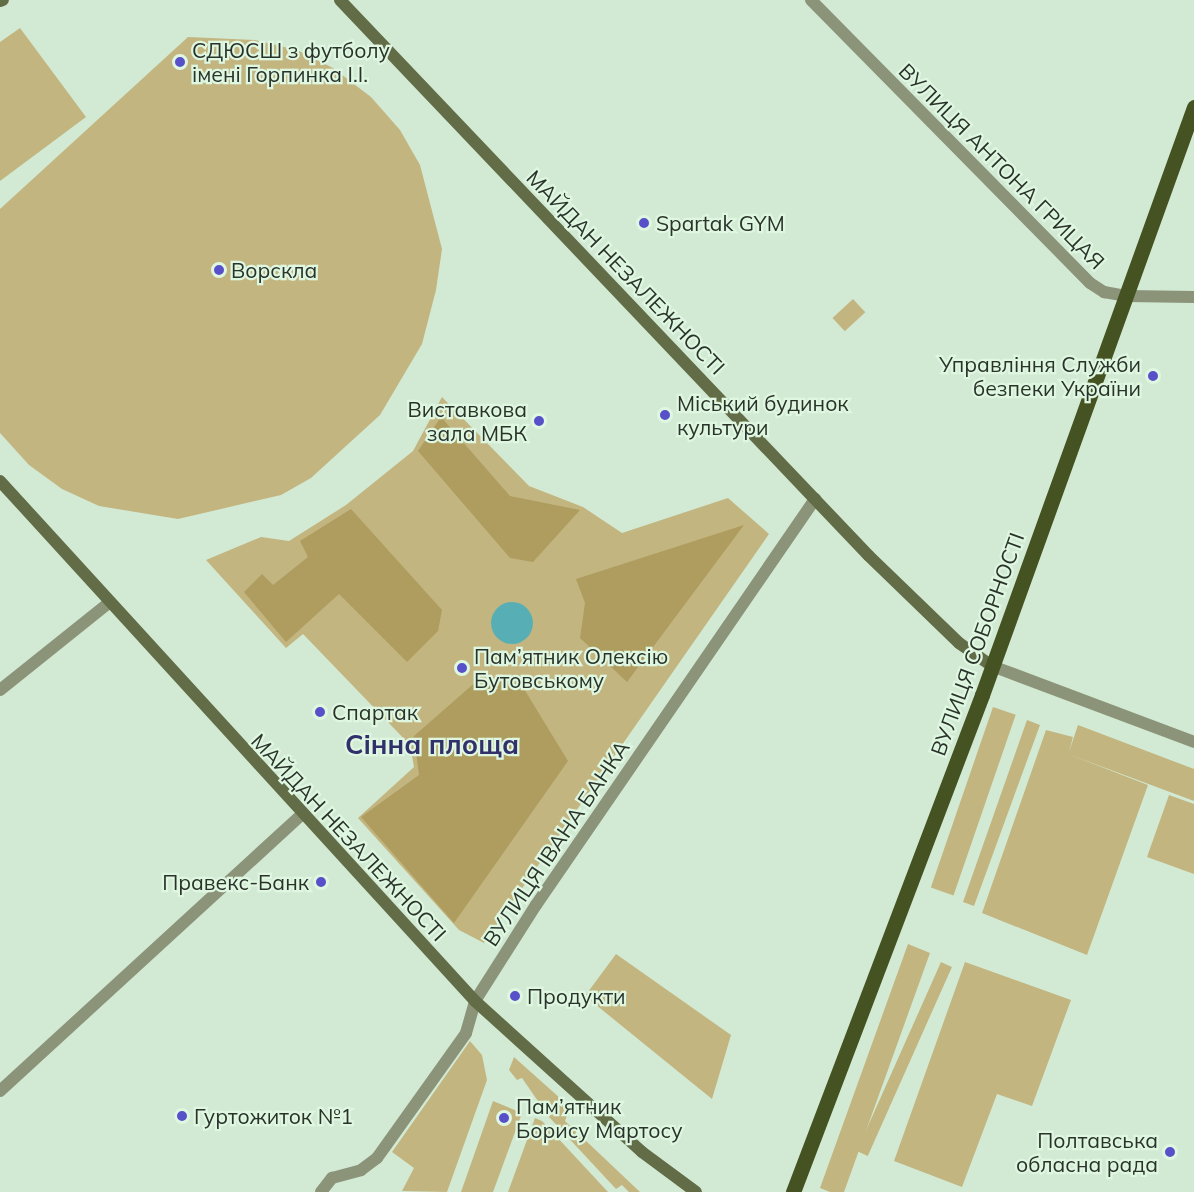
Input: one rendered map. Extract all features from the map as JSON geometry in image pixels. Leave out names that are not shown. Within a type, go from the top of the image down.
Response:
[{"type":"main road","name":"МАЙДАН НЕЗАЛЕЖНОСТІ","points":[[340,0],[815,499],[959,643],[992,666]]},
{"type":"main road","name":"ВУЛИЦЯ СОБОРНОСТІ","points":[[793,1192],[992,666],[1194,107]]},
{"type":"main road","name":"МАЙДАН НЕЗАЛЕЖНОСТІ","points":[[0,481],[301,814],[475,1001],[642,1152],[696,1192]]},
{"type":"street","name":"ВУЛИЦЯ АНТОНА ГРИЦАЯ","points":[[811,0],[1090,283],[1104,292],[1126,296],[1194,297]]},
{"type":"street","name":"ВУЛИЦЯ ІВАНА БАНКА","points":[[321,1192],[333,1178],[361,1170],[377,1158],[466,1033],[475,1001],[536,905],[815,499]]},
{"type":"street","points":[[0,690],[110,602]]},
{"type":"street","points":[[992,666],[1194,742]]},
{"type":"street","points":[[0,1091],[301,814]]},
{"type":"shaded area","points":[[20,28],[86,117],[0,181],[0,42]]},
{"type":"shaded area","name":"Ворскла","points":[[188,37],[255,40],[297,50],[333,68],[371,97],[400,130],[420,165],[442,249],[436,290],[422,344],[380,415],[311,478],[281,495],[178,519],[99,506],[62,489],[29,465],[0,433],[0,209]]},
{"type":"shaded area","points":[[853,299],[865,312],[845,331],[833,318]]},
{"type":"shaded area","points":[[442,397],[529,486],[583,507],[622,533],[728,498],[769,534],[484,943],[459,930],[358,818],[414,767],[410,745],[303,634],[286,648],[206,560],[261,537],[289,541],[346,505],[413,451]]},
{"type":"shaded area","points":[[441,417],[510,496],[580,510],[533,562],[510,558],[418,451]]},
{"type":"shaded area","points":[[351,509],[442,610],[438,631],[407,662],[339,594],[286,642],[244,592],[262,574],[273,585],[308,557],[300,541]]},
{"type":"shaded area","points":[[744,525],[627,682],[580,638],[585,603],[576,579]]},
{"type":"shaded area","points":[[479,679],[521,684],[568,761],[454,923],[361,817],[419,775],[414,736]]},
{"type":"shaded area","points":[[993,707],[1016,715],[954,895],[931,888]]},
{"type":"shaded area","points":[[1027,720],[1040,725],[974,906],[963,902]]},
{"type":"shaded area","points":[[1078,725],[1194,769],[1194,801],[1068,754],[1148,785],[1087,955],[982,913],[1046,730],[1073,737],[1069,752]]},
{"type":"shaded area","points":[[1169,795],[1194,804],[1194,874],[1147,857]]},
{"type":"shaded area","points":[[908,944],[930,953],[844,1192],[830,1192],[820,1188]]},
{"type":"shaded area","points":[[616,954],[731,1035],[712,1099],[585,996]]},
{"type":"shaded area","points":[[941,962],[952,967],[868,1156],[857,1151]]},
{"type":"shaded area","points":[[965,962],[1071,1000],[1032,1106],[997,1094],[962,1187],[894,1161]]},
{"type":"shaded area","points":[[470,1041],[482,1055],[487,1080],[447,1192],[402,1191],[414,1168],[392,1152]]},
{"type":"shaded area","points":[[514,1057],[570,1107],[565,1121],[640,1192],[629,1192],[622,1185],[616,1189],[549,1117],[522,1078],[517,1080],[509,1070]]},
{"type":"shaded area","points":[[493,1101],[522,1113],[493,1192],[461,1192]]},
{"type":"shaded area","points":[[535,1118],[542,1121],[608,1192],[508,1192]]},
{"type":"water","points":[[512,602],[527,608],[533,623],[527,638],[512,644],[497,638],[491,623],[497,608]]},
{"type":"place","name":"СДЮСШ з футболу імені Горпинка І.І.","points":[[180,62]]},
{"type":"place","name":"Spartak GYM","points":[[644,223]]},
{"type":"place","name":"Ворскла","points":[[219,270]]},
{"type":"place","name":"Управління Служби безпеки України","points":[[1153,376]]},
{"type":"place","name":"Міський будинок культури","points":[[665,415]]},
{"type":"place","name":"Виставкова зала МБК","points":[[539,421]]},
{"type":"place","name":"Пам’ятник Олексію Бутовському","points":[[462,668]]},
{"type":"place","name":"Спартак","points":[[320,712]]},
{"type":"place","name":"Правекс-Банк","points":[[321,882]]},
{"type":"place","name":"Продукти","points":[[515,996]]},
{"type":"place","name":"Гуртожиток №1","points":[[182,1116]]},
{"type":"place","name":"Пам’ятник Борису Мартосу","points":[[504,1118]]},
{"type":"place","name":"Полтавська обласна рада","points":[[1170,1152]]},
{"type":"district","name":"Сінна площа","points":[[432,745]]}]
